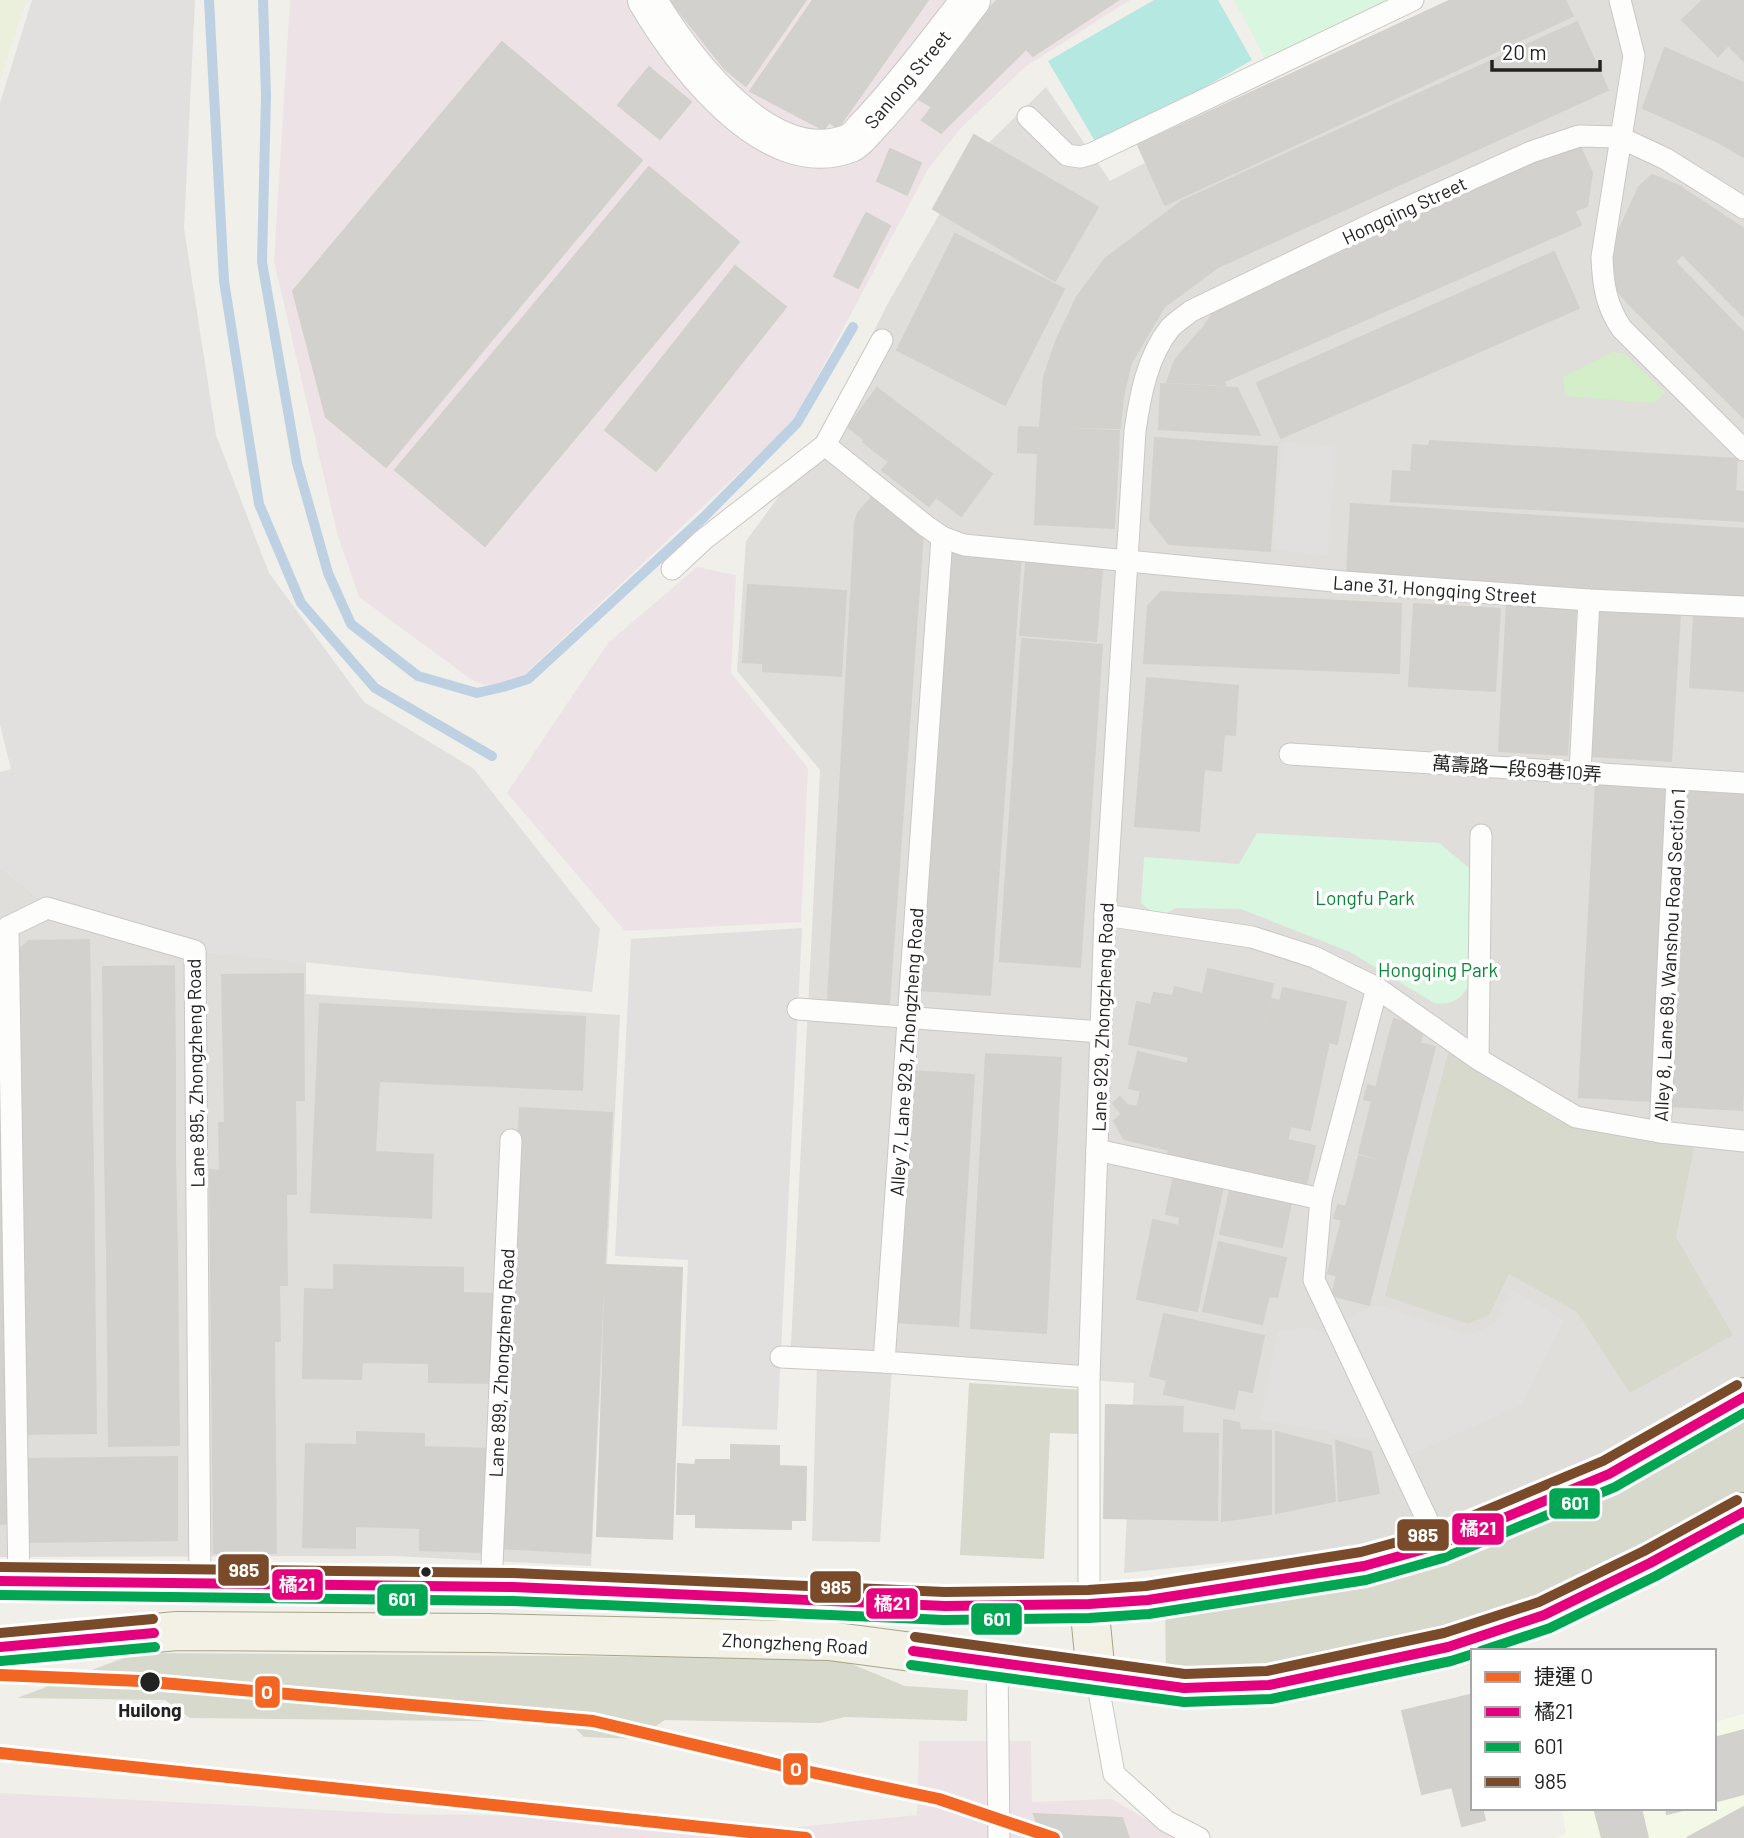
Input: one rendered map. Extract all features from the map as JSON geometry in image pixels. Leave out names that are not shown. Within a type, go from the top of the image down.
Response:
[{"type":"main road","points":[[9,1581],[491,1587],[945,1606],[1089,1604],[1148,1600],[1364,1566],[1439,1545],[1609,1474],[1744,1397]]},
{"type":"main road","name":"Zhongzheng Road","points":[[0,1647],[177,1631],[487,1633],[829,1641],[1184,1688],[1269,1685],[1448,1647],[1544,1615],[1650,1563],[1744,1512]]},
{"type":"main road","points":[[1089,1604],[1097,1675]]},
{"type":"street","name":"Sanlong Street","points":[[647,0],[698,75],[745,117],[776,140],[815,150],[852,143],[895,96],[971,0]]},
{"type":"lane","points":[[1028,117],[1067,155],[1080,157],[1091,154],[1413,0]]},
{"type":"lane","points":[[1620,0],[1634,56],[1602,257],[1603,286],[1612,315],[1622,329],[1744,450]]},
{"type":"lane","name":"Hongqing Street","points":[[1135,431],[1139,401],[1152,358],[1171,328],[1191,310],[1531,152],[1579,136],[1619,137],[1666,159],[1744,208]]},
{"type":"lane","points":[[672,569],[703,540],[825,445],[882,340]]},
{"type":"lane","name":"Lane 929, Zhongzheng Road","points":[[1089,1604],[1089,1377],[1105,915],[1135,431]]},
{"type":"lane","points":[[825,445],[942,537]]},
{"type":"lane","name":"Lane 31, Hongqing Street","points":[[942,537],[964,545],[1344,582],[1589,600],[1744,607]]},
{"type":"lane","name":"Alley 7, Lane 929, Zhongzheng Road","points":[[884,1362],[942,537]]},
{"type":"lane","points":[[1580,772],[1589,600]]},
{"type":"lane","name":"萬壽路一段69巷10弄","points":[[1290,754],[1744,783]]},
{"type":"lane","name":"Alley 8, Lane 69, Wanshou Road Section 1","points":[[1660,1132],[1677,779]]},
{"type":"lane","points":[[1478,1059],[1480,835]]},
{"type":"lane","name":"Lane 895, Zhongzheng Road","points":[[9,1581],[8,927],[47,908],[195,951],[200,1582]]},
{"type":"lane","points":[[1105,915],[1252,937],[1314,957],[1377,988],[1478,1059],[1576,1117],[1660,1132],[1744,1141]]},
{"type":"lane","points":[[1377,988],[1321,1199],[1314,1280],[1439,1545]]},
{"type":"lane","points":[[798,1009],[1101,1032]]},
{"type":"lane","name":"Lane 899, Zhongzheng Road","points":[[491,1587],[511,1140]]},
{"type":"lane","points":[[1097,1150],[1321,1199]]},
{"type":"lane","points":[[780,1357],[1089,1377]]},
{"type":"lane","points":[[997,1662],[999,1838]]},
{"type":"lane","points":[[1097,1675],[1114,1774],[1166,1821],[1199,1838]]},
{"type":"shaded area","points":[[0,0],[26,0],[0,81]]},
{"type":"shaded area","points":[[32,0],[195,0],[184,228],[216,435],[269,573],[364,702],[474,769],[600,929],[592,992],[187,950],[56,912],[0,867],[0,772],[11,769],[0,725],[0,103]]},
{"type":"shaded area","points":[[290,0],[1130,0],[1025,67],[960,129],[928,169],[794,421],[524,675],[508,682],[485,685],[472,680],[359,597],[337,533],[274,261]]},
{"type":"shaded area","points":[[1154,0],[1218,0],[1252,60],[1099,148],[1048,61]]},
{"type":"shaded area","points":[[1457,0],[1744,0],[1744,1380],[1605,1456],[1457,1524],[1334,1551],[1124,1573],[1134,1383],[892,1368],[880,1542],[812,1541],[817,1363],[790,1364],[820,770],[737,671],[746,541],[820,440],[887,305],[970,161],[1046,87],[1110,181]]},
{"type":"shaded area","points":[[1282,442],[1336,446],[1328,555],[1273,550]]},
{"type":"shaded area","points":[[697,567],[736,575],[731,673],[808,768],[801,922],[625,931],[507,793],[608,643]]},
{"type":"shaded area","points":[[0,867],[56,912],[187,950],[306,962],[306,994],[620,1015],[591,1566],[394,1556],[0,1557]]},
{"type":"shaded area","points":[[802,928],[777,1430],[682,1426],[688,1260],[615,1256],[631,939]]},
{"type":"shaded area","points":[[1448,1053],[1561,1122],[1694,1148],[1676,1237],[1733,1335],[1630,1393],[1577,1312],[1509,1274],[1489,1315],[1468,1324],[1385,1296]]},
{"type":"shaded area","points":[[1512,1290],[1564,1320],[1521,1405],[1410,1455],[1346,1317],[1378,1305],[1470,1336],[1496,1322]]},
{"type":"shaded area","points":[[1308,1327],[1332,1338],[1380,1441],[1260,1420],[1278,1332]]},
{"type":"shaded area","points":[[969,1383],[1084,1390],[1081,1434],[1050,1433],[1044,1559],[960,1555]]},
{"type":"shaded area","points":[[1744,1416],[1744,1500],[1520,1614],[1276,1669],[1166,1679],[1165,1607],[1259,1600]]},
{"type":"shaded area","points":[[137,1653],[837,1658],[905,1686],[968,1690],[967,1721],[845,1717],[820,1723],[665,1720],[636,1739],[584,1737],[569,1722],[190,1718],[165,1700],[17,1698]]},
{"type":"shaded area","points":[[1744,1714],[1744,1838],[1556,1838],[1566,1833],[1561,1810],[1716,1810],[1716,1721]]},
{"type":"shaded area","points":[[919,1741],[1031,1741],[1032,1802],[1112,1799],[1178,1838],[0,1838],[0,1793],[402,1814],[603,1817],[778,1829],[917,1815]]},
{"type":"green space","points":[[1234,0],[1390,0],[1267,62]]},
{"type":"green space","points":[[1613,352],[1625,354],[1665,392],[1654,403],[1565,396],[1563,377]]},
{"type":"green space","name":"Longfu Park","points":[[1257,833],[1439,843],[1474,872],[1468,987],[1465,992],[1454,1001],[1434,1003],[1350,952],[1241,909],[1176,908],[1159,917],[1141,903],[1144,857],[1239,864]]},
{"type":"building","points":[[670,0],[806,0],[746,86],[725,69]]},
{"type":"building","points":[[813,0],[928,0],[838,128],[829,122],[824,130],[750,91]]},
{"type":"building","points":[[997,0],[1118,0],[1033,56],[1026,49],[941,133],[922,120],[932,107],[913,96]]},
{"type":"building","points":[[1451,0],[1565,0],[1573,16],[1165,205],[1138,145]]},
{"type":"building","points":[[1703,0],[1744,0],[1744,61],[1728,45],[1718,56],[1682,20]]},
{"type":"building","points":[[1577,22],[1608,90],[1218,267],[1164,307],[1131,363],[1123,397],[1120,428],[1040,427],[1044,377],[1056,341],[1077,297],[1105,259],[1182,201]]},
{"type":"building","points":[[502,42],[642,160],[386,467],[326,417],[293,291]]},
{"type":"building","points":[[1665,48],[1744,83],[1744,157],[1716,141],[1643,108]]},
{"type":"building","points":[[649,67],[691,102],[660,139],[618,105]]},
{"type":"building","points":[[974,135],[1098,207],[1055,281],[933,209]]},
{"type":"building","points":[[1578,142],[1592,173],[1587,206],[1575,211],[1549,155]]},
{"type":"building","points":[[890,149],[921,163],[907,195],[877,181]]},
{"type":"building","points":[[1549,155],[1581,225],[1223,382],[1201,331],[1213,313]]},
{"type":"building","points":[[649,167],[739,242],[485,546],[395,470]]},
{"type":"building","points":[[1652,175],[1679,186],[1631,237],[1663,268],[1628,303],[1612,284],[1614,241],[1639,187]]},
{"type":"building","points":[[1679,186],[1744,229],[1744,317],[1682,254],[1675,262],[1744,333],[1744,418],[1628,303],[1663,268],[1631,237]]},
{"type":"building","points":[[866,213],[890,226],[858,288],[834,276]]},
{"type":"building","points":[[955,234],[1064,289],[1005,405],[897,350]]},
{"type":"building","points":[[1554,252],[1579,308],[1281,438],[1257,383]]},
{"type":"building","points":[[735,266],[786,307],[656,471],[605,430]]},
{"type":"building","points":[[1199,332],[1225,385],[1167,382],[1175,360]]},
{"type":"building","points":[[1161,384],[1237,388],[1260,435],[1159,429]]},
{"type":"building","points":[[877,388],[894,401],[865,440],[848,427]]},
{"type":"building","points":[[894,401],[992,474],[961,516],[936,497],[929,506],[882,470],[889,462],[863,442]]},
{"type":"building","points":[[1019,427],[1119,431],[1118,457],[1018,452]]},
{"type":"building","points":[[1155,438],[1277,447],[1270,551],[1169,544],[1150,520]]},
{"type":"building","points":[[1430,441],[1737,459],[1735,491],[1744,492],[1744,521],[1391,501],[1393,471],[1411,472],[1413,445],[1429,446]]},
{"type":"building","points":[[1038,453],[1118,457],[1114,528],[1035,524]]},
{"type":"building","points":[[872,497],[923,533],[889,1004],[828,999],[855,523],[858,513]]},
{"type":"building","points":[[1351,504],[1744,529],[1744,599],[1347,573]]},
{"type":"building","points":[[951,547],[1021,553],[990,995],[919,990]]},
{"type":"building","points":[[1027,553],[1103,559],[1096,641],[1020,635]]},
{"type":"building","points":[[748,585],[846,591],[841,676],[763,671],[763,663],[743,662]]},
{"type":"building","points":[[1161,592],[1401,604],[1399,673],[1144,663],[1148,606]]},
{"type":"building","points":[[1414,604],[1500,609],[1495,691],[1409,686]]},
{"type":"building","points":[[1507,604],[1576,609],[1567,755],[1499,751]]},
{"type":"building","points":[[1600,609],[1680,614],[1671,761],[1592,756]]},
{"type":"building","points":[[1694,616],[1744,619],[1744,691],[1690,687]]},
{"type":"building","points":[[1022,639],[1102,645],[1080,967],[1000,961]]},
{"type":"building","points":[[1147,678],[1238,686],[1235,735],[1224,734],[1221,771],[1204,769],[1199,831],[1135,826]]},
{"type":"building","points":[[1596,782],[1670,786],[1652,1101],[1579,1097]]},
{"type":"building","points":[[1686,791],[1744,795],[1742,1110],[1669,1106]]},
{"type":"building","points":[[89,940],[90,988],[14,988],[14,954],[29,941]]},
{"type":"building","points":[[174,966],[175,1062],[104,1063],[103,967]]},
{"type":"building","points":[[1208,969],[1273,984],[1233,1173],[1167,1159]]},
{"type":"building","points":[[303,974],[304,1100],[295,1100],[296,1194],[286,1194],[287,1285],[279,1285],[280,1341],[274,1341],[276,1553],[214,1553],[210,1170],[220,1171],[219,1123],[225,1123],[222,975]]},
{"type":"building","points":[[1175,987],[1202,994],[1189,1057],[1129,1044],[1137,1002],[1151,1005],[1154,993],[1173,996]]},
{"type":"building","points":[[14,988],[90,988],[91,1077],[15,1078]]},
{"type":"building","points":[[1283,988],[1346,1002],[1337,1044],[1329,1042],[1310,1130],[1291,1126],[1287,1140],[1315,1146],[1305,1189],[1234,1173],[1272,999],[1280,1001]]},
{"type":"building","points":[[320,1004],[585,1017],[582,1090],[379,1081],[375,1152],[433,1155],[431,1218],[311,1212]]},
{"type":"building","points":[[1394,1019],[1424,1027],[1420,1043],[1389,1036]]},
{"type":"building","points":[[1389,1036],[1435,1047],[1404,1166],[1359,1153],[1372,1101],[1364,1099],[1368,1085],[1376,1088]]},
{"type":"building","points":[[1138,1052],[1188,1064],[1169,1150],[1124,1139],[1114,1121],[1122,1114],[1113,1103],[1120,1097],[1127,1105],[1137,1107],[1141,1091],[1129,1088]]},
{"type":"building","points":[[986,1054],[1061,1058],[1046,1333],[971,1328]]},
{"type":"building","points":[[175,1062],[175,1158],[105,1158],[104,1063]]},
{"type":"building","points":[[910,1071],[974,1075],[958,1326],[894,1322]]},
{"type":"building","points":[[91,1077],[93,1166],[17,1167],[15,1078]]},
{"type":"building","points":[[520,1108],[612,1113],[590,1553],[498,1548]]},
{"type":"building","points":[[0,1128],[12,1523],[0,1524]]},
{"type":"building","points":[[1359,1156],[1404,1167],[1369,1305],[1332,1295],[1337,1276],[1328,1273],[1342,1220],[1334,1218],[1338,1205],[1346,1207]]},
{"type":"building","points":[[105,1158],[175,1158],[177,1254],[107,1254]]},
{"type":"building","points":[[93,1166],[94,1255],[18,1256],[17,1167]]},
{"type":"building","points":[[1174,1176],[1223,1186],[1197,1311],[1137,1299],[1153,1220],[1179,1226],[1180,1217],[1166,1214]]},
{"type":"building","points":[[1230,1190],[1291,1203],[1282,1247],[1220,1234]]},
{"type":"building","points":[[1219,1242],[1286,1258],[1277,1297],[1269,1296],[1262,1324],[1203,1311]]},
{"type":"building","points":[[107,1254],[177,1254],[178,1349],[108,1350]]},
{"type":"building","points":[[94,1255],[95,1345],[19,1345],[18,1256]]},
{"type":"building","points":[[334,1265],[463,1268],[463,1293],[494,1294],[493,1383],[429,1382],[429,1363],[362,1362],[361,1379],[303,1378],[305,1289],[334,1290]]},
{"type":"building","points":[[606,1265],[682,1268],[672,1539],[597,1536]]},
{"type":"building","points":[[1164,1314],[1264,1336],[1252,1392],[1238,1389],[1234,1409],[1164,1394],[1167,1380],[1150,1376]]},
{"type":"building","points":[[19,1345],[95,1345],[96,1433],[20,1434]]},
{"type":"building","points":[[178,1349],[179,1445],[109,1446],[108,1350]]},
{"type":"building","points":[[1106,1405],[1183,1407],[1182,1433],[1218,1434],[1217,1520],[1104,1518]]},
{"type":"building","points":[[1224,1420],[1239,1423],[1240,1430],[1271,1431],[1271,1514],[1222,1521]]},
{"type":"building","points":[[357,1432],[424,1434],[424,1447],[491,1449],[488,1552],[420,1550],[420,1528],[355,1526],[355,1548],[303,1547],[306,1444],[357,1445]]},
{"type":"building","points":[[1276,1432],[1331,1446],[1335,1501],[1276,1513]]},
{"type":"building","points":[[1336,1441],[1371,1452],[1379,1493],[1339,1501]]},
{"type":"building","points":[[731,1445],[779,1446],[779,1466],[806,1467],[805,1520],[791,1520],[791,1529],[696,1527],[696,1514],[677,1514],[678,1464],[695,1465],[696,1460],[731,1460]]},
{"type":"building","points":[[177,1457],[177,1540],[101,1541],[101,1458]]},
{"type":"building","points":[[101,1458],[101,1541],[25,1542],[25,1459]]},
{"type":"building","points":[[1471,1695],[1471,1764],[1454,1699]]},
{"type":"building","points":[[1454,1699],[1471,1764],[1471,1810],[1482,1810],[1485,1820],[1462,1826],[1431,1704]]},
{"type":"building","points":[[1431,1704],[1452,1787],[1422,1794],[1402,1711]]},
{"type":"building","points":[[1744,1730],[1744,1794],[1716,1801],[1716,1737]]},
{"type":"building","points":[[1744,1807],[1744,1838],[1687,1838]]},
{"type":"building","points":[[1595,1810],[1641,1810],[1648,1838],[1602,1838]]},
{"type":"building","points":[[1666,1810],[1683,1810],[1667,1814]]},
{"type":"building","points":[[1034,1814],[1122,1818],[1129,1838],[1041,1838]]},
{"type":"waterway","points":[[209,0],[224,281],[259,504],[301,603],[375,688],[492,756]]},
{"type":"waterway","points":[[263,0],[266,96],[262,262],[297,463],[328,573],[351,624],[418,676],[477,693],[528,679],[703,518],[797,423],[853,327]]},
{"type":"metro line","name":"O","points":[[0,1675],[140,1681],[593,1721],[939,1799],[1054,1838]]},
{"type":"metro line","name":"O","points":[[0,1753],[806,1838]]},
{"type":"transit line","name":"985","points":[[0,1567],[513,1573],[945,1592],[1088,1590],[1146,1586],[1361,1552],[1434,1532],[1603,1461],[1737,1385]]},
{"type":"transit line","name":"橘21","points":[[0,1581],[513,1587],[945,1606],[1089,1604],[1148,1600],[1364,1566],[1439,1545],[1609,1474],[1744,1397]]},
{"type":"transit line","name":"601","points":[[0,1595],[513,1601],[944,1620],[1089,1618],[1149,1614],[1366,1580],[1443,1558],[1615,1487],[1744,1413]]},
{"type":"transit line","name":"985","points":[[915,1637],[1185,1674],[1267,1671],[1444,1633],[1539,1602],[1644,1551],[1737,1500]]},
{"type":"transit line","name":"橘21","points":[[913,1651],[1184,1688],[1269,1685],[1448,1647],[1544,1615],[1650,1563],[1744,1512]]},
{"type":"transit line","name":"601","points":[[1487,1649],[1550,1628],[1656,1576],[1744,1528]]},
{"type":"transit line","name":"985","points":[[0,1633],[153,1619]]},
{"type":"transit line","name":"橘21","points":[[0,1647],[154,1633]]},
{"type":"transit line","name":"601","points":[[1,1661],[155,1647]]},
{"type":"transit line","name":"601","points":[[911,1665],[1184,1702],[1271,1699],[1471,1655]]},
{"type":"place","name":"Huilong","points":[[150,1682]]},
{"type":"park label","name":"Hongqing Park","points":[[1438,969]]}]
